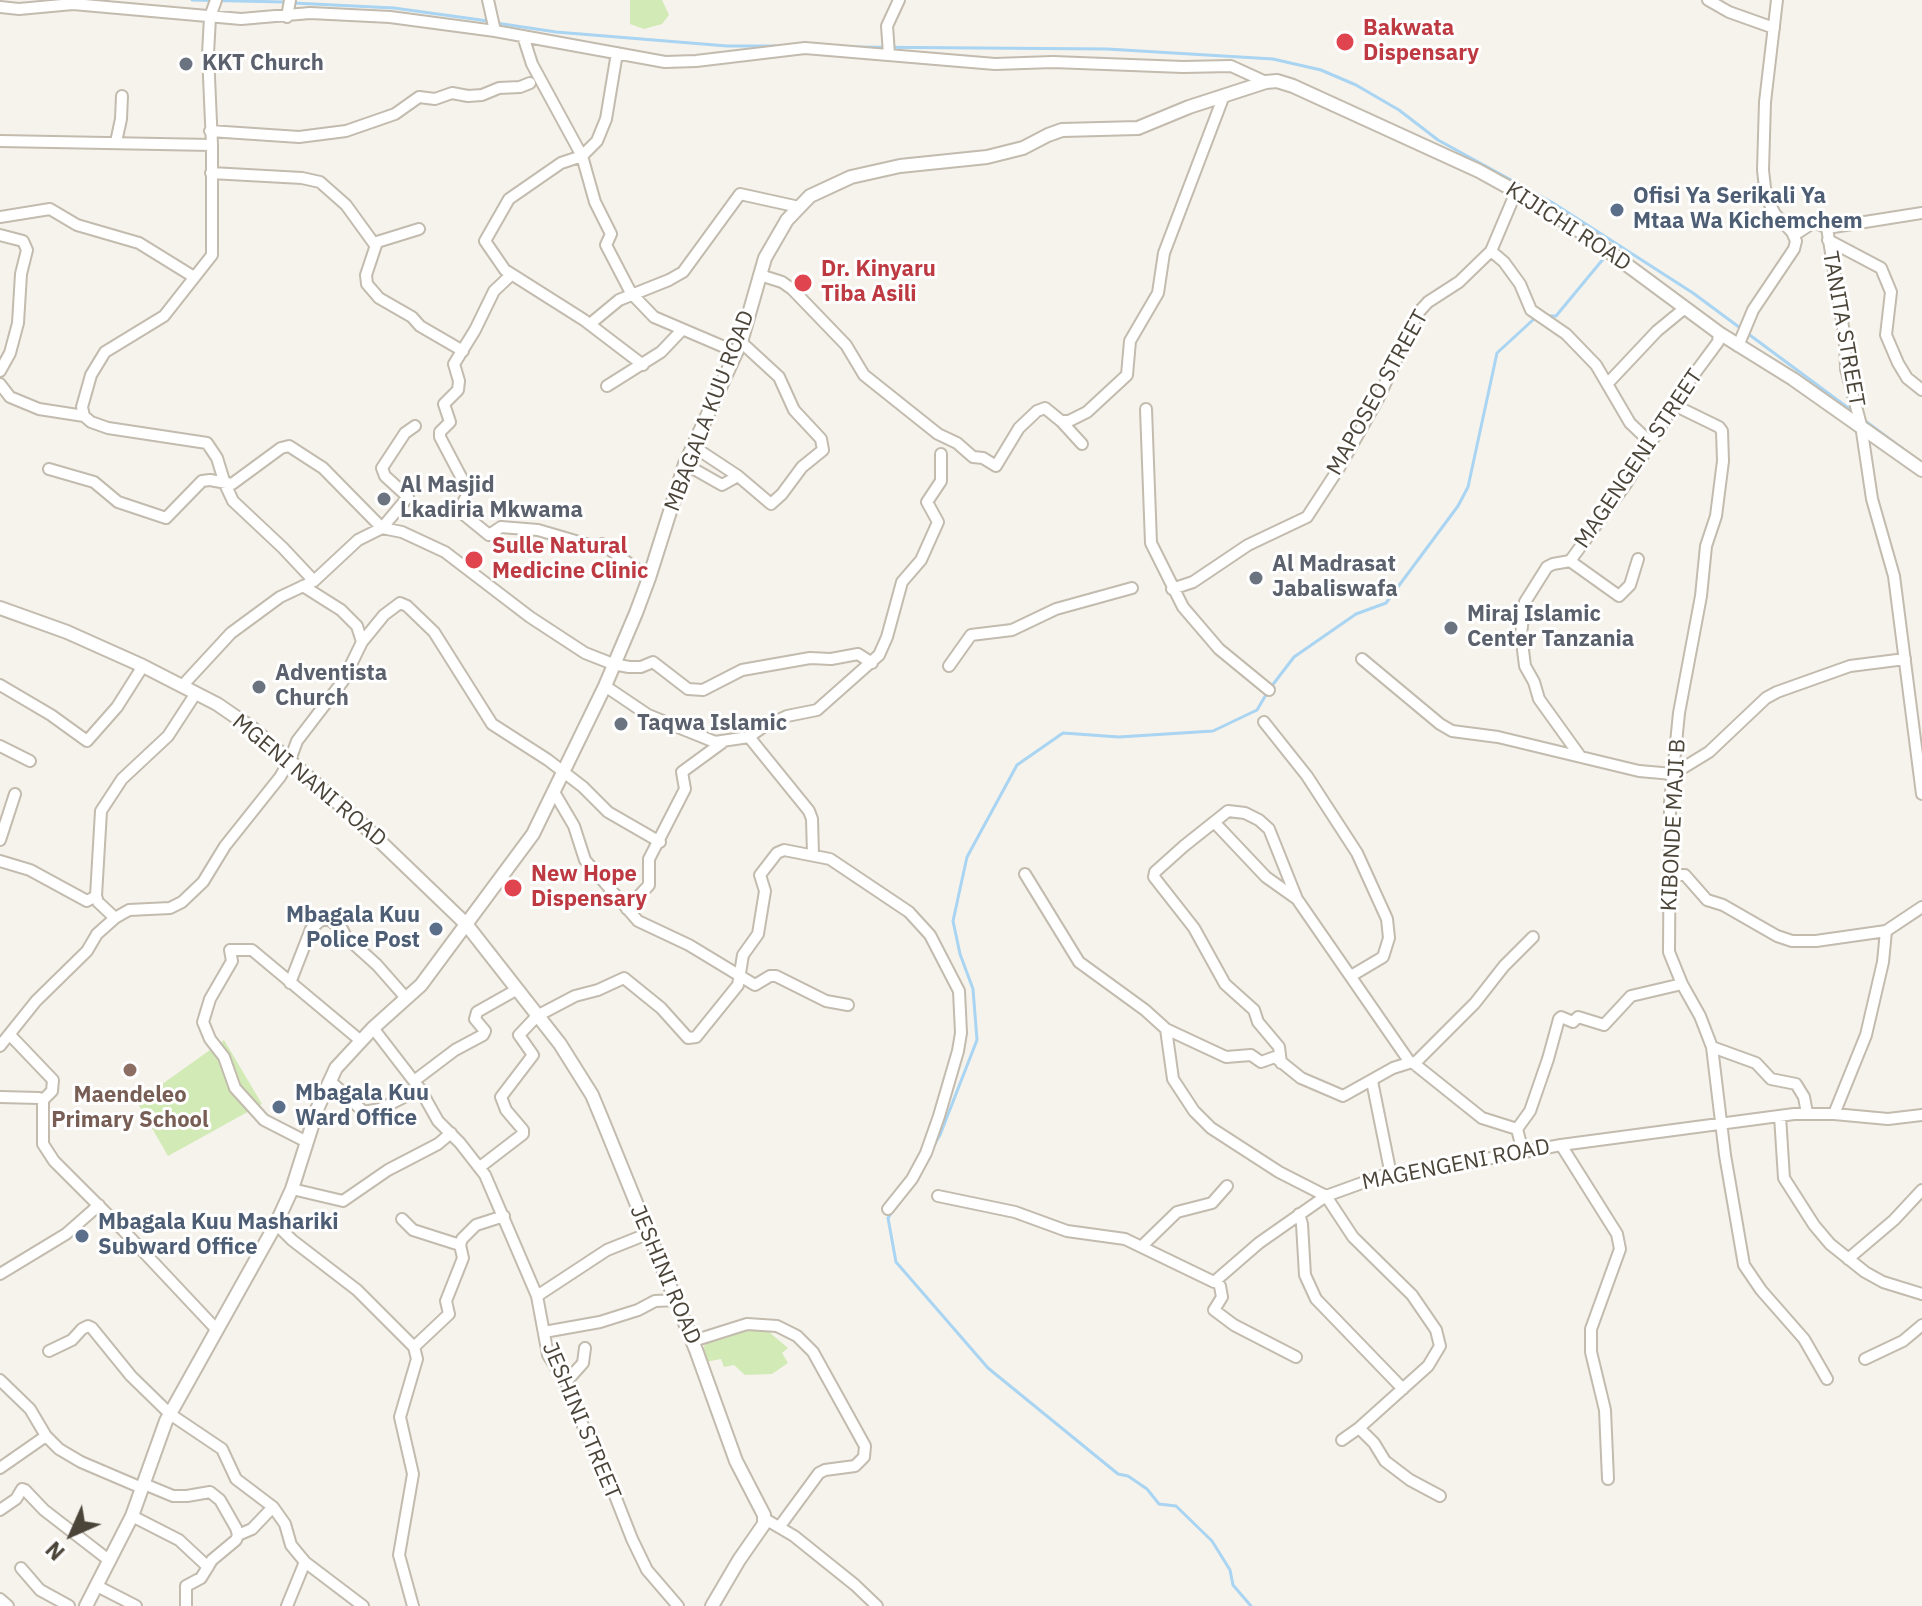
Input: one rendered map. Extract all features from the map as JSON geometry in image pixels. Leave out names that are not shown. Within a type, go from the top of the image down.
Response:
[{"type":"street","points":[[84,416],[84,396],[91,375],[105,352],[164,316],[210,259],[213,250],[208,54],[210,17],[216,0]]},
{"type":"street","points":[[287,17],[290,0]]},
{"type":"street","points":[[488,0],[495,31]]},
{"type":"street","points":[[889,54],[887,26],[899,0]]},
{"type":"street","points":[[1708,0],[1729,12],[1774,28]]},
{"type":"street","name":"TANITA STREET","points":[[1777,0],[1765,102],[1763,170],[1766,197],[1775,214],[1792,232],[1799,232],[1814,222],[1827,228],[1845,339],[1846,369],[1861,425]]},
{"type":"street","points":[[0,15],[19,9],[73,4],[241,19],[310,13],[390,17],[495,31],[665,62],[805,48],[995,64],[1053,62],[1231,66],[1266,82]]},
{"type":"street","points":[[0,5],[19,9]]},
{"type":"street","points":[[523,36],[532,64],[582,156],[595,202],[611,234],[606,245],[631,293],[652,316],[681,331],[739,347],[779,377],[794,410],[824,446],[802,467],[773,504],[694,447]]},
{"type":"street","points":[[617,53],[602,131],[592,147],[582,156],[561,163],[514,195],[486,237],[486,243],[511,275],[548,295],[643,365]]},
{"type":"street","name":"KIJICHI ROAD","points":[[1266,82],[1277,81],[1293,86],[1479,171],[1516,192],[1592,239],[1719,333],[1793,379],[1922,470]]},
{"type":"street","name":"MBAGALA KUU ROAD","points":[[217,1330],[292,1189],[336,1068],[373,1028],[421,985],[533,834],[605,686],[649,578],[685,464],[739,347],[760,275],[778,232],[799,207],[810,196],[851,177],[912,164],[1004,153],[1062,130],[1138,128],[1189,107],[1266,82]]},
{"type":"street","points":[[210,131],[299,137],[346,131],[395,114],[419,97],[435,99],[452,93],[482,95],[499,88],[530,83]]},
{"type":"street","points":[[116,142],[122,96]]},
{"type":"street","points":[[1061,421],[1069,421],[1087,412],[1127,375],[1130,341],[1158,293],[1164,253],[1223,98]]},
{"type":"street","points":[[0,141],[212,145]]},
{"type":"street","points":[[211,173],[302,178],[320,182],[346,205],[375,245]]},
{"type":"street","name":"MAPOSEO STREET","points":[[1172,589],[1193,582],[1248,545],[1307,517],[1378,399],[1418,313],[1428,302],[1459,282],[1491,251],[1516,192]]},
{"type":"street","points":[[590,324],[631,293],[683,272],[740,194],[799,207]]},
{"type":"street","points":[[0,217],[50,209],[77,225],[139,243],[194,277]]},
{"type":"street","points":[[1827,228],[1922,213]]},
{"type":"street","points":[[419,229],[379,240],[366,275],[367,284],[372,291],[412,317],[428,332],[463,351]]},
{"type":"street","points":[[1738,346],[1753,310],[1794,249],[1796,241],[1792,232]]},
{"type":"street","points":[[0,235],[23,241],[27,250],[21,274],[18,323],[0,371]]},
{"type":"street","points":[[1828,240],[1881,268],[1891,292],[1886,335],[1907,378],[1922,390]]},
{"type":"street","points":[[1491,251],[1504,262],[1520,284],[1531,310],[1575,342],[1608,383],[1630,423],[1652,444]]},
{"type":"street","points":[[511,275],[494,291],[454,364],[458,390],[444,404],[450,423],[440,434],[469,490],[461,506],[462,513],[489,535],[501,527],[538,530],[563,540],[596,547],[602,544],[649,578]]},
{"type":"street","points":[[760,275],[776,279],[792,289],[846,345],[864,375],[938,434],[957,443],[973,457],[983,458],[996,466],[1019,428],[1037,411],[1045,408],[1082,444]]},
{"type":"street","points":[[1608,383],[1657,331],[1685,308]]},
{"type":"street","points":[[607,386],[643,365],[667,347],[681,331]]},
{"type":"street","name":"MAGENGENI STREET","points":[[1638,559],[1630,585],[1623,594],[1614,594],[1570,561],[1652,444],[1684,388],[1718,342],[1719,333]]},
{"type":"street","points":[[0,384],[10,397],[39,409],[84,416],[108,428],[207,443],[217,458],[233,501],[314,581]]},
{"type":"street","name":"KIBONDE MAJI B","points":[[1674,405],[1719,427],[1722,431],[1723,461],[1716,516],[1706,546],[1701,596],[1679,713],[1670,833],[1668,937],[1673,965],[1700,1016],[1712,1047],[1721,1125],[1744,1265],[1761,1290],[1804,1339],[1827,1379]]},
{"type":"street","points":[[1146,409],[1151,543],[1183,607],[1211,640],[1269,690]]},
{"type":"street","points":[[1861,425],[1872,499],[1894,576],[1922,794]]},
{"type":"street","points":[[182,686],[231,633],[280,597],[314,581],[358,540],[382,528],[408,497],[405,491],[385,476],[382,468],[405,433],[415,426]]},
{"type":"street","points":[[49,469],[89,479],[115,501],[164,518],[170,517],[202,481],[232,484],[281,448],[289,446],[323,468],[382,528],[402,532],[445,552],[552,631],[585,653],[613,664],[641,667],[653,662],[678,683],[703,690],[742,670],[814,657],[831,659],[858,654],[872,663]]},
{"type":"street","points":[[627,909],[649,885],[649,859],[685,789],[682,772],[723,742],[749,737],[787,716],[817,710],[872,663],[887,637],[902,582],[921,560],[936,527],[938,520],[927,502],[941,481],[941,454]]},
{"type":"street","points":[[685,464],[722,485],[738,476]]},
{"type":"street","points":[[1570,561],[1547,567],[1525,602],[1521,634],[1525,666],[1539,699],[1580,756]]},
{"type":"street","points":[[303,586],[341,610],[359,629],[362,642]]},
{"type":"street","points":[[949,666],[972,635],[1012,630],[1056,609],[1132,588]]},
{"type":"street","points":[[0,1046],[36,1001],[87,951],[97,934],[115,918],[129,910],[170,908],[182,902],[209,875],[225,846],[280,777],[297,741],[343,681],[362,642],[391,609],[404,604],[441,641],[492,724],[563,771],[608,812],[660,842]]},
{"type":"street","name":"MGENI NANI ROAD","points":[[0,608],[67,632],[143,666],[196,693],[252,728],[403,862],[466,924]]},
{"type":"street","points":[[1362,659],[1452,731],[1498,737],[1639,771],[1673,774],[1709,752],[1766,698],[1777,692],[1850,666],[1905,659]]},
{"type":"street","points":[[0,685],[87,741],[117,707],[143,666]]},
{"type":"street","points":[[605,686],[630,705],[666,724],[723,742]]},
{"type":"street","points":[[115,918],[98,902],[96,896],[101,811],[122,779],[172,730],[196,693]]},
{"type":"street","points":[[1264,722],[1307,776],[1357,853],[1387,919],[1389,938],[1383,957],[1351,976]]},
{"type":"street","points":[[749,737],[809,811],[813,854]]},
{"type":"street","points":[[0,746],[30,761]]},
{"type":"street","points":[[554,792],[574,826],[585,860],[638,921],[689,945],[757,985],[770,976],[776,976],[826,1001],[848,1005]]},
{"type":"street","points":[[0,840],[15,794]]},
{"type":"street","points":[[1281,1063],[1279,1047],[1258,1022],[1254,1010],[1225,984],[1194,928],[1154,877],[1155,872],[1225,812],[1245,813],[1265,825],[1271,833],[1297,899],[1412,1063],[1482,1118],[1517,1129]]},
{"type":"street","points":[[1214,822],[1266,877],[1297,899]]},
{"type":"street","points":[[480,1167],[523,1134],[501,1097],[533,1055],[519,1035],[537,1016],[575,996],[624,978],[661,1008],[682,1032],[692,1039],[696,1037],[733,991],[741,977],[743,955],[758,934],[765,891],[760,875],[780,851],[813,854],[830,859],[909,912],[930,935],[960,994],[960,1042],[939,1116],[926,1153],[912,1179],[888,1209]]},
{"type":"street","points":[[0,861],[30,870],[87,901],[96,896]]},
{"type":"street","points":[[1025,874],[1079,962],[1166,1029],[1222,1056],[1251,1055],[1261,1062],[1275,1057],[1301,1078],[1343,1096],[1412,1063],[1475,1003],[1504,966],[1533,937]]},
{"type":"street","points":[[1671,875],[1685,875],[1707,900],[1723,905],[1777,936],[1792,941],[1816,941],[1886,931],[1922,907]]},
{"type":"street","points":[[290,983],[311,929],[328,919],[342,929],[346,937],[377,965],[406,998]]},
{"type":"street","name":"JESHINI ROAD","points":[[466,924],[560,1044],[592,1095],[647,1234],[677,1300],[736,1461],[765,1519]]},
{"type":"street","points":[[1834,1114],[1866,1035],[1883,962],[1886,931]]},
{"type":"street","points":[[307,1142],[264,1120],[235,1088],[224,1057],[210,1039],[203,1022],[210,999],[232,961],[231,949],[252,950],[361,1041]]},
{"type":"street","points":[[1517,1129],[1530,1111],[1561,1017],[1573,1022],[1578,1017],[1604,1025],[1631,996],[1682,984]]},
{"type":"street","points":[[330,1081],[350,1102],[366,1113],[380,1109],[417,1085],[455,1050],[483,1035],[485,1030],[475,1019],[477,1012],[516,990]]},
{"type":"street","name":"JESHINI STREET","points":[[373,1028],[417,1085],[438,1121],[480,1167],[537,1296],[548,1355],[566,1382],[637,1550],[653,1578],[678,1606]]},
{"type":"street","points":[[1166,1029],[1173,1079],[1200,1117],[1219,1134],[1279,1172],[1326,1196],[1353,1237],[1412,1295],[1436,1330],[1440,1346],[1428,1366],[1342,1440]]},
{"type":"street","points":[[10,1035],[53,1080],[52,1091],[43,1100],[43,1144],[54,1161],[217,1330],[170,1414],[132,1516],[86,1606]]},
{"type":"street","points":[[1712,1047],[1756,1063],[1771,1079],[1796,1084],[1804,1097],[1807,1113]]},
{"type":"street","points":[[1372,1081],[1391,1175]]},
{"type":"street","points":[[0,1097],[43,1100]]},
{"type":"street","name":"MAGENGENI ROAD","points":[[1216,1281],[1259,1243],[1326,1196],[1357,1183],[1391,1175],[1561,1145],[1780,1116],[1807,1113],[1888,1119],[1922,1115]]},
{"type":"street","points":[[1780,1116],[1782,1168],[1789,1188],[1830,1244],[1883,1282],[1922,1294]]},
{"type":"street","points":[[1517,1129],[1523,1152]]},
{"type":"street","points":[[292,1189],[343,1201],[451,1133]]},
{"type":"street","points":[[1561,1145],[1617,1234],[1620,1249],[1591,1329],[1591,1352],[1605,1410],[1608,1479]]},
{"type":"street","points":[[1142,1246],[1173,1214],[1212,1203],[1227,1186]]},
{"type":"street","points":[[1848,1259],[1894,1220],[1922,1190]]},
{"type":"street","points":[[938,1196],[1015,1212],[1067,1231],[1116,1236],[1142,1246],[1208,1281],[1216,1281],[1222,1297],[1214,1310],[1234,1325],[1296,1357]]},
{"type":"street","points":[[0,1274],[66,1234],[99,1205]]},
{"type":"street","points":[[1299,1214],[1305,1275],[1316,1299],[1403,1389]]},
{"type":"street","points":[[414,1347],[449,1314],[446,1301],[463,1258],[462,1239],[476,1225],[504,1216]]},
{"type":"street","points":[[402,1219],[413,1230],[460,1245]]},
{"type":"street","points":[[276,1224],[357,1290],[414,1347],[417,1359],[400,1417],[413,1474],[399,1555],[413,1606]]},
{"type":"street","points":[[537,1296],[607,1250],[647,1234]]},
{"type":"street","points":[[544,1332],[600,1322],[655,1301],[677,1300]]},
{"type":"street","points":[[693,1341],[747,1324],[777,1326],[797,1336],[813,1352],[865,1446],[864,1457],[855,1466],[819,1473],[780,1526]]},
{"type":"street","points":[[1865,1359],[1903,1341],[1922,1325]]},
{"type":"street","points":[[49,1351],[72,1340],[82,1329],[92,1328],[131,1376],[170,1414],[222,1449],[236,1479],[273,1507],[285,1524],[291,1545],[305,1562],[363,1606]]},
{"type":"street","points":[[566,1382],[583,1363],[585,1348]]},
{"type":"street","points":[[0,1380],[30,1409],[46,1436],[59,1449],[77,1460],[173,1496],[210,1492],[225,1508],[238,1535]]},
{"type":"street","points":[[1359,1428],[1374,1443],[1385,1461],[1410,1480],[1440,1496]]},
{"type":"street","points":[[0,1468],[46,1436]]},
{"type":"street","points":[[0,1510],[16,1499],[22,1489],[25,1490],[44,1510],[110,1561]]},
{"type":"street","points":[[186,1606],[186,1586],[201,1578],[238,1535],[252,1529],[273,1507]]},
{"type":"street","points":[[132,1516],[179,1540],[208,1567]]},
{"type":"street","points":[[712,1606],[765,1519],[780,1526],[877,1606]]},
{"type":"street","points":[[287,1606],[305,1562]]},
{"type":"street","points":[[21,1568],[40,1590],[69,1606]]},
{"type":"street","points":[[97,1586],[136,1606]]},
{"type":"street","points":[[0,1599],[8,1606]]},
{"type":"green space","points":[[630,0],[662,0],[669,15],[662,24],[644,29],[630,24]]},
{"type":"green space","points":[[224,1040],[262,1104],[168,1156],[137,1102]]},
{"type":"green space","points":[[741,1326],[768,1328],[788,1348],[782,1353],[788,1363],[772,1374],[745,1375],[734,1365],[724,1367],[721,1359],[705,1362],[704,1346],[711,1338]]},
{"type":"waterway","points":[[192,0],[285,2]]},
{"type":"waterway","points":[[293,3],[394,8],[488,21]]},
{"type":"waterway","points":[[496,23],[556,32],[727,46],[779,46]]},
{"type":"waterway","points":[[851,47],[1107,49],[1273,59],[1321,70],[1356,85],[1399,110],[1438,140],[1553,203],[1693,293],[1855,413]]},
{"type":"waterway","points":[[1546,316],[1556,316],[1604,258]]},
{"type":"waterway","points":[[1271,687],[1294,657],[1356,614],[1386,603],[1458,506],[1468,487],[1497,353],[1535,318]]},
{"type":"waterway","points":[[1864,420],[1903,449]]},
{"type":"waterway","points":[[934,1145],[977,1040],[973,989],[960,954],[953,921],[967,857],[1017,765],[1063,733],[1119,737],[1213,731],[1257,710],[1267,693]]},
{"type":"waterway","points":[[894,1209],[888,1218],[896,1262],[988,1368],[1118,1474],[1128,1476],[1147,1489],[1159,1504],[1176,1506],[1212,1541],[1230,1570],[1233,1585],[1251,1606]]},
{"type":"place","name":"Bakwata Dispensary","points":[[1345,42]]},
{"type":"place","name":"KKT Church","points":[[186,64]]},
{"type":"place","name":"Ofisi Ya Serikali Ya Mtaa Wa Kichemchem","points":[[1617,210]]},
{"type":"place","name":"Dr. Kinyaru Tiba Asili","points":[[803,283]]},
{"type":"place","name":"Al Masjid Lkadiria Mkwama","points":[[384,499]]},
{"type":"place","name":"Sulle Natural Medicine Clinic","points":[[474,560]]},
{"type":"place","name":"Al Madrasat Jabaliswafa","points":[[1256,578]]},
{"type":"place","name":"Miraj Islamic Center Tanzania","points":[[1451,628]]},
{"type":"place","name":"Adventista Church","points":[[259,687]]},
{"type":"place","name":"Taqwa Islamic","points":[[621,724]]},
{"type":"place","name":"New Hope Dispensary","points":[[513,888]]},
{"type":"place","name":"Mbagala Kuu Police Post","points":[[436,929]]},
{"type":"place","name":"Maendeleo Primary School","points":[[130,1070]]},
{"type":"place","name":"Mbagala Kuu Ward Office","points":[[279,1107]]},
{"type":"place","name":"Mbagala Kuu Mashariki Subward Office","points":[[82,1236]]}]
